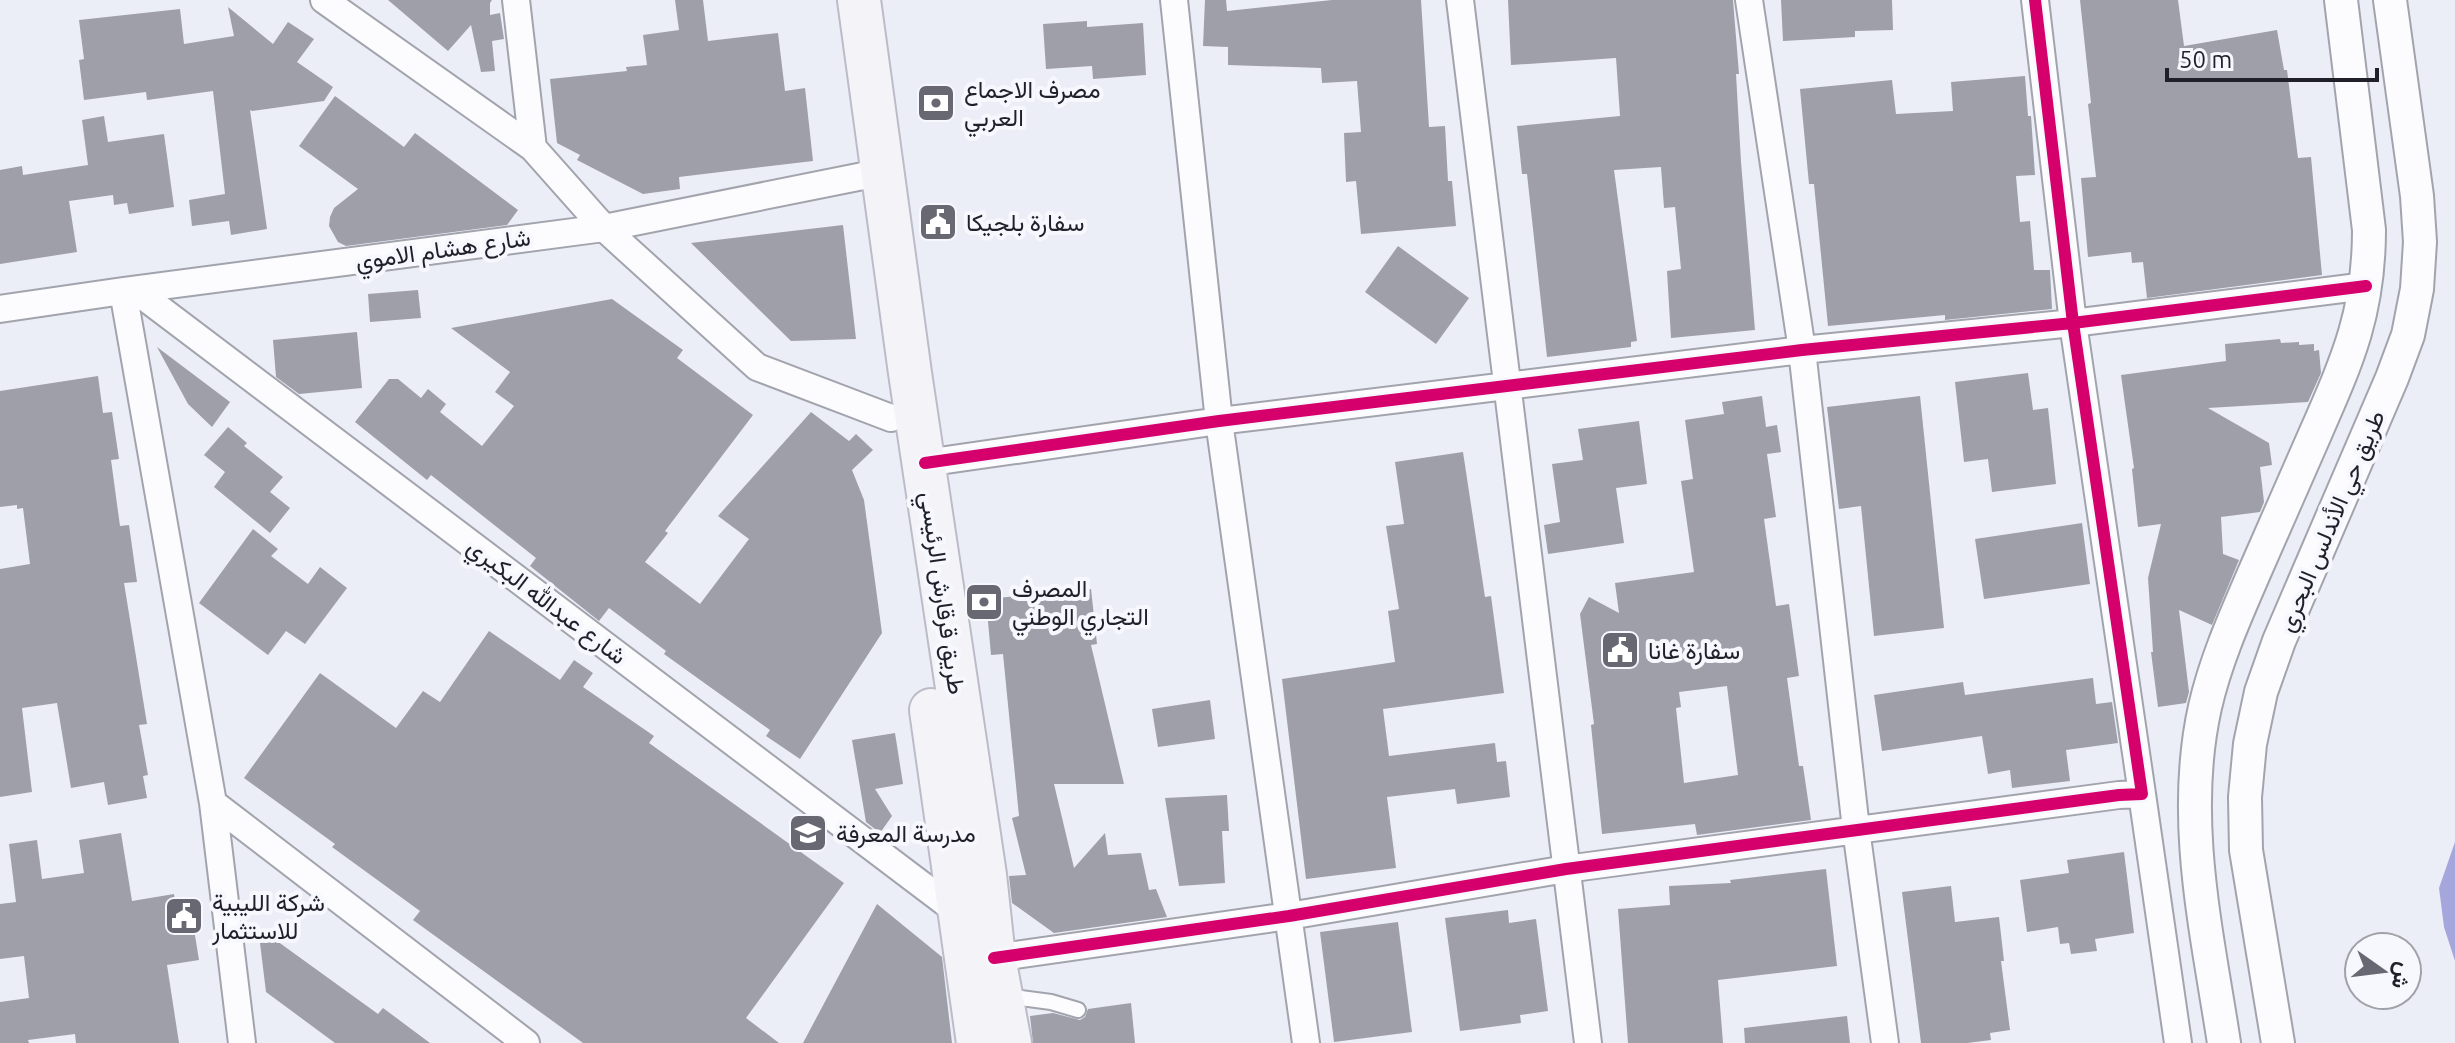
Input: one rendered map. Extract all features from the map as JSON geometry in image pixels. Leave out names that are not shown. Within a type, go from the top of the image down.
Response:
[{"type":"main road","name":"طريق قرقارش الرئيسي","points":[[830,0],[870,174],[910,373],[1010,1043]]},
{"type":"main road","name":"طريق قرقارش الرئيسي","points":[[859,0],[891,418],[978,1043]]},
{"type":"street","points":[[324,0],[533,148],[604,228],[757,367],[891,418]]},
{"type":"street","points":[[516,0],[533,148]]},
{"type":"street","points":[[1174,0],[1219,421],[1306,1043]]},
{"type":"street","points":[[1460,0],[1588,1043]]},
{"type":"street","points":[[1749,0],[1802,350],[1856,829],[1885,1043]]},
{"type":"street","points":[[2035,0],[2073,323],[2178,1043]]},
{"type":"street","name":"طريق حي الأندلس البحري","points":[[2224,1043],[2197,867],[2194,826],[2198,746],[2205,706],[2230,630],[2344,369],[2361,315],[2369,230],[2341,0]]},
{"type":"street","name":"طريق حي الأندلس البحري","points":[[2278,1043],[2246,850],[2245,797],[2250,744],[2261,692],[2279,641],[2392,378],[2408,335],[2417,289],[2420,242],[2417,196],[2390,0]]},
{"type":"street","name":"شارع هشام الاموي","points":[[0,309],[604,228],[870,174]]},
{"type":"street","points":[[925,463],[1219,421],[1802,350],[2073,323],[2366,286]]},
{"type":"street","points":[[129,290],[213,803],[242,1043]]},
{"type":"street","name":"شارع عبدالله البكيري","points":[[129,290],[959,913]]},
{"type":"street","points":[[998,977],[1289,916],[1566,869],[2142,794]]},
{"type":"street","points":[[213,803],[526,1043]]},
{"type":"lane","points":[[998,977],[1051,1002],[1078,1010]]},
{"type":"water","points":[[2455,842],[2455,961],[2444,927],[2439,888]]},
{"type":"building","points":[[388,0],[492,0],[490,15],[500,13],[504,39],[492,41],[495,71],[481,72],[471,25],[448,51]]},
{"type":"building","points":[[675,0],[703,0],[708,41],[778,33],[785,91],[805,88],[813,161],[679,177],[680,189],[643,194],[577,160],[580,155],[557,143],[550,79],[627,71],[626,67],[647,65],[643,35],[679,30]]},
{"type":"building","points":[[1205,0],[1226,0],[1227,11],[1332,0],[1421,0],[1429,127],[1445,126],[1448,181],[1452,181],[1456,226],[1361,234],[1356,181],[1346,182],[1344,133],[1361,132],[1357,81],[1322,83],[1321,68],[1228,65],[1228,47],[1203,46]]},
{"type":"building","points":[[1508,0],[1733,0],[1741,162],[1755,330],[1671,338],[1667,271],[1681,269],[1675,207],[1664,208],[1661,167],[1614,170],[1637,341],[1631,342],[1631,347],[1547,357],[1527,174],[1522,174],[1517,126],[1620,116],[1616,58],[1511,65]]},
{"type":"building","points":[[1781,0],[1892,0],[1893,30],[1855,31],[1855,37],[1783,41]]},
{"type":"building","points":[[2080,0],[2178,0],[2184,46],[2277,30],[2284,70],[2287,70],[2298,158],[2311,157],[2322,275],[2147,298],[2143,262],[2132,263],[2131,252],[2088,257],[2081,178],[2096,177]]},
{"type":"building","points":[[228,7],[273,44],[288,22],[314,39],[297,62],[333,87],[324,101],[250,110],[267,229],[231,235],[229,221],[192,226],[189,200],[225,194],[213,91],[147,100],[146,92],[84,100],[79,60],[84,59],[79,20],[180,9],[184,44],[234,36]]},
{"type":"building","points":[[1087,21],[1087,27],[1143,23],[1146,75],[1093,79],[1092,66],[1046,69],[1043,24]]},
{"type":"building","points":[[2025,76],[2035,175],[2016,176],[2020,222],[2030,221],[2034,270],[2050,270],[2052,309],[1945,320],[1945,315],[1828,326],[1814,184],[1809,184],[1800,89],[1892,80],[1896,114],[1953,111],[1951,82]]},
{"type":"building","points":[[335,96],[404,147],[415,133],[518,210],[507,225],[346,246],[338,242],[329,226],[330,217],[334,208],[358,189],[299,146]]},
{"type":"building","points":[[104,116],[108,142],[164,134],[174,207],[129,214],[127,203],[114,205],[113,195],[69,201],[77,252],[0,264],[0,170],[22,166],[23,175],[88,165],[82,120]]},
{"type":"building","points":[[843,225],[856,339],[791,341],[691,243]]},
{"type":"building","points":[[1398,246],[1469,298],[1436,344],[1365,292]]},
{"type":"building","points":[[418,290],[421,318],[370,322],[368,294]]},
{"type":"building","points":[[612,299],[683,350],[677,358],[753,415],[645,562],[700,604],[749,539],[718,516],[811,412],[849,441],[856,434],[873,450],[852,470],[864,500],[882,633],[800,759],[766,736],[770,730],[664,654],[666,651],[609,608],[599,621],[530,566],[536,558],[431,475],[427,480],[355,422],[389,379],[398,379],[421,398],[428,389],[446,404],[440,412],[482,446],[514,406],[495,392],[510,372],[451,328]]},
{"type":"building","points":[[357,332],[362,388],[299,394],[276,377],[273,340]]},
{"type":"building","points":[[2280,339],[2281,343],[2314,344],[2314,351],[2319,350],[2321,373],[2308,402],[2208,408],[2269,443],[2272,465],[2260,467],[2264,502],[2260,512],[2221,517],[2223,554],[2239,560],[2212,625],[2179,610],[2189,692],[2186,703],[2158,707],[2151,652],[2148,578],[2161,524],[2138,527],[2134,468],[2121,375],[2226,361],[2225,344]]},
{"type":"building","points":[[157,347],[230,402],[212,427],[188,404]]},
{"type":"building","points":[[2028,373],[2033,410],[2048,408],[2056,484],[1992,492],[1988,459],[1964,462],[1955,382]]},
{"type":"building","points":[[98,376],[103,413],[112,412],[119,459],[111,460],[120,526],[129,525],[137,582],[124,583],[147,724],[139,725],[148,775],[143,776],[147,798],[108,805],[104,782],[71,788],[57,703],[22,708],[32,792],[0,797],[0,569],[30,564],[23,508],[17,509],[17,505],[0,507],[0,391]]},
{"type":"building","points":[[1762,396],[1766,427],[1777,425],[1781,452],[1767,454],[1776,517],[1764,519],[1776,606],[1789,604],[1799,676],[1787,678],[1799,766],[1803,766],[1811,820],[1697,835],[1695,824],[1602,834],[1591,725],[1594,724],[1580,614],[1589,597],[1619,613],[1615,583],[1694,572],[1681,481],[1693,479],[1685,420],[1724,414],[1722,402]],"holes":[[[1727,686],[1738,775],[1684,783],[1676,708],[1681,707],[1679,692]]]},
{"type":"building","points":[[1920,396],[1944,628],[1874,636],[1861,506],[1839,509],[1827,407]]},
{"type":"building","points":[[1639,421],[1647,484],[1616,488],[1624,543],[1548,554],[1544,525],[1560,522],[1552,464],[1583,460],[1578,429]]},
{"type":"building","points":[[228,427],[247,443],[244,446],[283,477],[270,492],[290,508],[270,533],[214,487],[225,472],[204,455]]},
{"type":"building","points":[[1463,452],[1485,597],[1491,596],[1504,693],[1383,709],[1389,756],[1495,743],[1497,762],[1506,761],[1510,797],[1457,804],[1455,789],[1387,797],[1396,868],[1306,879],[1282,679],[1395,662],[1388,611],[1399,609],[1386,526],[1404,524],[1395,462]]},
{"type":"building","points":[[2082,523],[2090,584],[1984,599],[1975,539]]},
{"type":"building","points":[[253,529],[278,549],[271,556],[308,584],[320,567],[347,588],[305,644],[286,631],[268,655],[199,603]]},
{"type":"building","points":[[1091,589],[1097,644],[1091,645],[1124,784],[1054,784],[1074,868],[1105,833],[1108,855],[1141,853],[1149,890],[1156,889],[1167,917],[1054,933],[1012,903],[1009,876],[1026,875],[1012,818],[1019,816],[1003,654],[991,655],[986,599]]},
{"type":"building","points":[[489,631],[560,680],[574,660],[593,673],[583,687],[654,736],[649,743],[844,883],[746,1018],[779,1043],[583,1043],[413,920],[420,911],[244,778],[320,673],[396,728],[423,691],[440,702]]},
{"type":"building","points":[[2093,678],[2096,704],[2112,702],[2118,743],[2066,750],[2070,781],[2012,788],[2010,770],[1988,774],[1982,736],[1882,751],[1874,695],[1963,682],[1965,695]]},
{"type":"building","points":[[1210,700],[1215,739],[1158,747],[1152,709]]},
{"type":"building","points":[[895,733],[903,784],[875,789],[892,816],[880,833],[866,822],[852,740]]},
{"type":"building","points":[[1227,795],[1229,831],[1222,831],[1225,883],[1179,886],[1165,798]]},
{"type":"building","points":[[121,833],[132,901],[174,894],[179,925],[193,923],[199,960],[167,965],[179,1043],[76,1043],[75,1034],[28,1040],[29,1043],[0,1043],[0,1002],[29,998],[24,956],[0,959],[0,904],[16,902],[9,844],[37,840],[42,879],[84,873],[79,840]]},
{"type":"building","points":[[2124,852],[2134,933],[2095,939],[2097,951],[2071,954],[2069,943],[2060,944],[2058,927],[2027,932],[2020,880],[2069,873],[2067,860]]},
{"type":"building","points":[[1826,869],[1837,966],[1718,980],[1723,1043],[1628,1043],[1618,909],[1670,905],[1669,886],[1731,883],[1730,880]]},
{"type":"building","points":[[1951,886],[1955,922],[1999,917],[2010,1030],[1990,1033],[1991,1040],[1921,1043],[1902,892]]},
{"type":"building","points":[[877,904],[942,957],[952,1043],[803,1043]]},
{"type":"building","points":[[1508,910],[1509,923],[1536,919],[1548,1011],[1520,1015],[1521,1023],[1460,1031],[1445,918]]},
{"type":"building","points":[[1398,922],[1412,1032],[1334,1042],[1320,932]]},
{"type":"building","points":[[277,941],[378,1014],[383,1008],[430,1043],[335,1043],[266,992],[260,943]]},
{"type":"building","points":[[1131,1003],[1135,1043],[1033,1043],[1030,1016],[1053,1013],[1080,1020],[1088,1009]]},
{"type":"building","points":[[1847,1016],[1850,1043],[1745,1043],[1744,1028]]},
{"type":"cycle path","points":[[994,958],[1289,916],[1566,869],[2142,794],[2073,323],[2035,0]]},
{"type":"cycle path","points":[[925,463],[1219,421],[1802,350],[2073,323],[2366,286]]},
{"type":"place","name":"مصرف الاجماع العربي","points":[[936,103]]},
{"type":"place","name":"سفارة بلجيكا","points":[[938,222]]},
{"type":"place","name":"المصرف التجاري الوطني","points":[[984,602]]},
{"type":"place","name":"سفارة غانا","points":[[1620,650]]},
{"type":"place","name":"مدرسة المعرفة","points":[[808,833]]},
{"type":"place","name":"شركة الليبية للاستثمار","points":[[184,916]]}]
